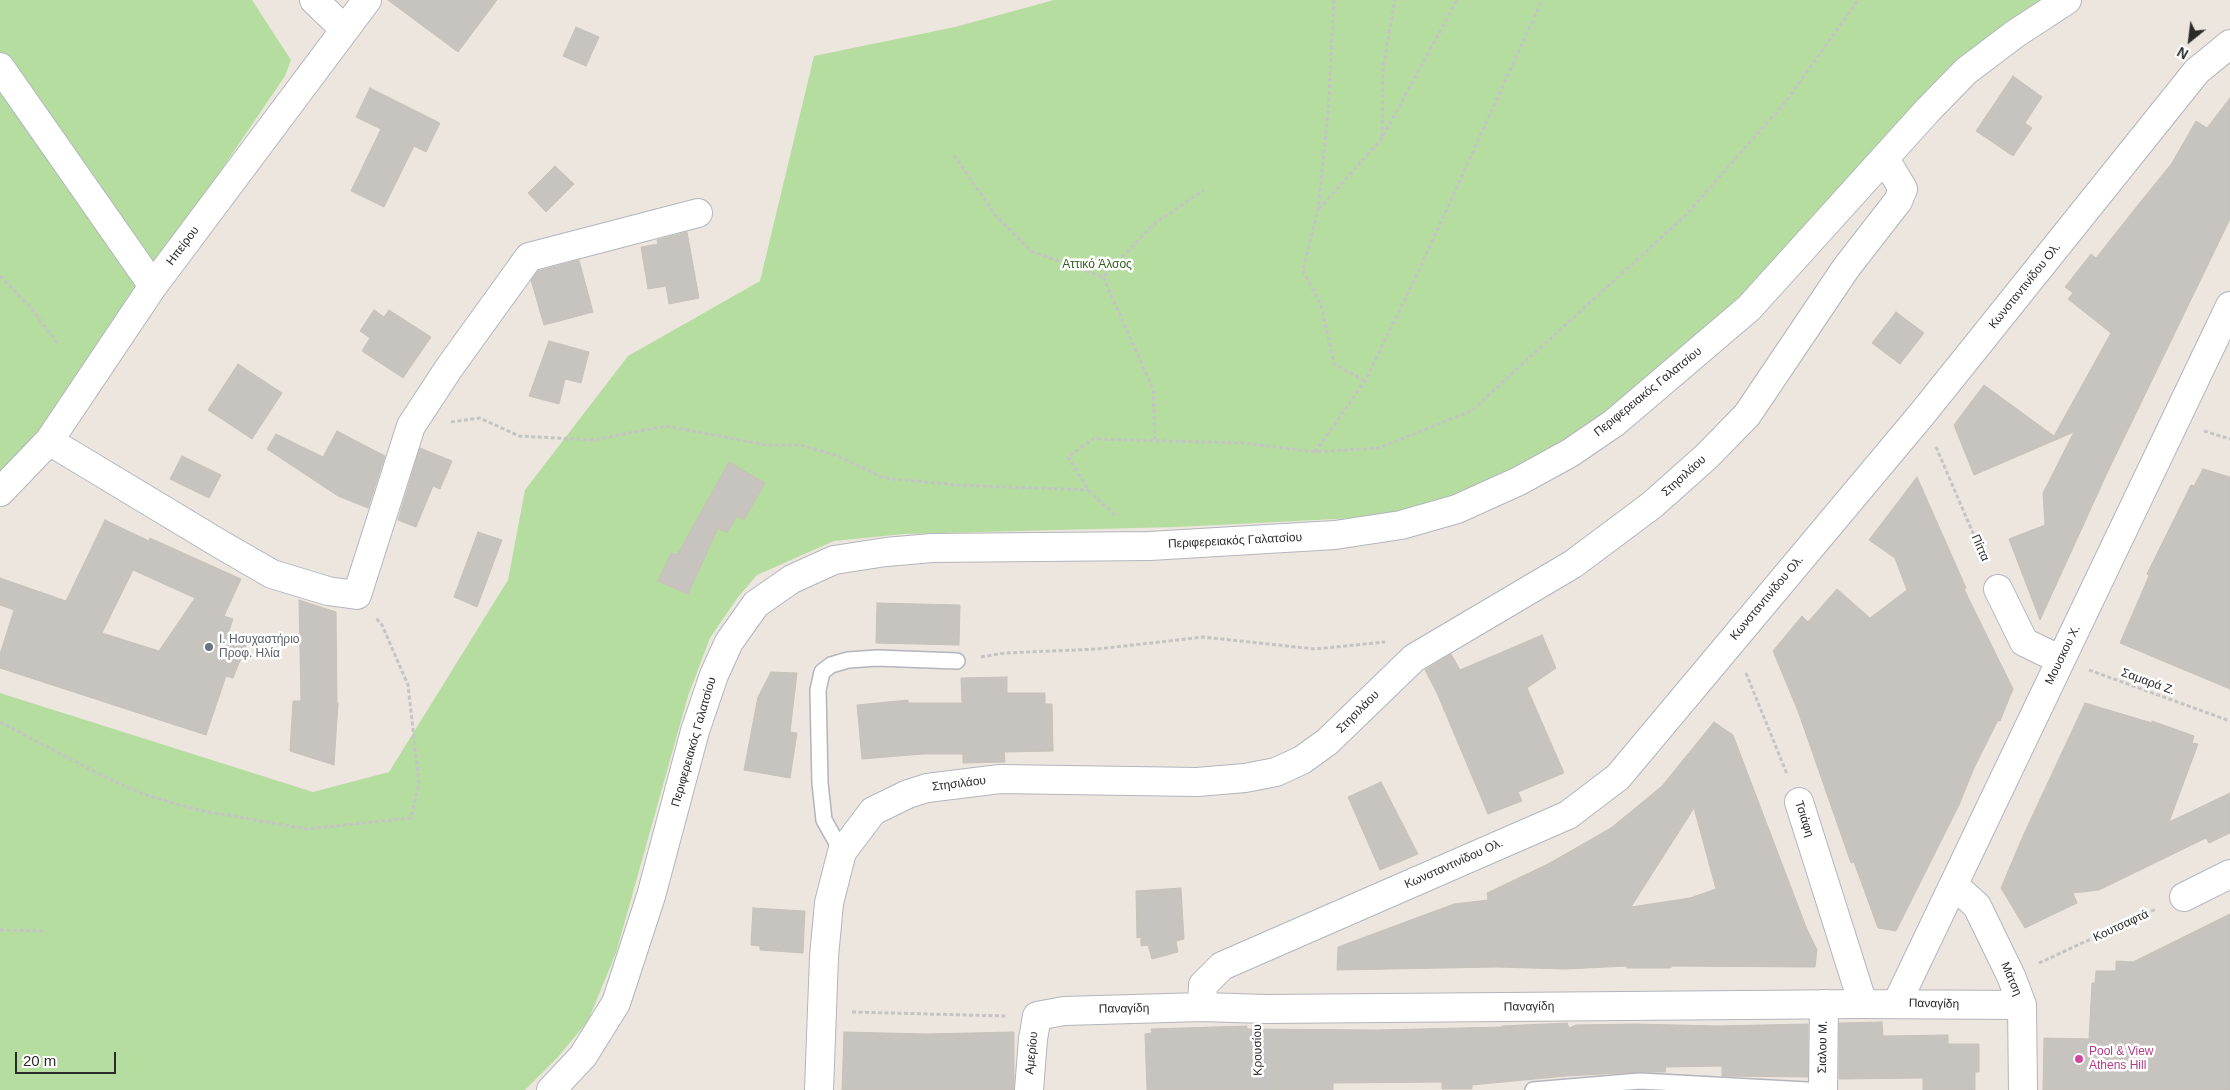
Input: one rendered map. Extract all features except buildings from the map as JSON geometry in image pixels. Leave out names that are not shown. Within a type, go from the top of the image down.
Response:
[{"type":"street","points":[[314,0],[344,29]]},
{"type":"street","name":"Ηπείρου","points":[[0,492],[49,441],[153,286],[367,0]]},
{"type":"street","name":"Περιφερειακός Γαλατσίου","points":[[551,1090],[583,1056],[616,1003],[651,896],[695,731],[714,675],[729,642],[756,604],[792,578],[834,560],[886,552],[932,548],[1150,546],[1307,538],[1401,525],[1457,509],[1562,458],[1614,423],[1749,308],[1886,159],[1928,110],[1966,71],[2015,34],[2067,0]]},
{"type":"street","name":"Κωνσταντινίδου Ολ.","points":[[1202,1008],[1203,985],[1222,966],[1568,815],[1618,777],[1922,414],[2197,71],[2230,44]]},
{"type":"street","points":[[0,67],[153,286]]},
{"type":"street","name":"Στησιλάου","points":[[819,1090],[829,904],[842,852],[873,811],[908,794],[927,788],[1000,779],[1197,782],[1235,779],[1276,772],[1308,755],[1328,742],[1414,658],[1573,564],[1652,505],[1707,456],[1747,415],[1846,268],[1898,201],[1903,188],[1886,159]]},
{"type":"street","points":[[49,441],[272,574],[328,591],[357,595],[411,426],[449,368],[529,257],[698,214]]},
{"type":"street","name":"Μουσκου Χ.","points":[[1897,1004],[2230,306]]},
{"type":"street","points":[[1998,589],[2024,642],[2061,660]]},
{"type":"street","name":"Τσιάφη","points":[[1799,802],[1863,1004]]},
{"type":"street","points":[[2184,896],[2230,874]]},
{"type":"street","name":"Μάτση","points":[[1954,884],[1977,906],[2011,976],[2022,1005],[2023,1090]]},
{"type":"street","name":"Παναγίδη","points":[[1037,1016],[1064,1011],[1202,1008],[1824,1004],[2022,1005]]},
{"type":"street","name":"Σιαλου Μ.","points":[[1823,1090],[1824,1004]]},
{"type":"street","name":"Αμερίου","points":[[1029,1090],[1032,1039],[1037,1016]]},
{"type":"lane","points":[[842,852],[824,820],[820,783],[818,690],[822,672],[831,665],[848,660],[877,658],[956,661]]},
{"type":"lane","points":[[1533,1090],[1640,1081],[1807,1090]]},
{"type":"path","points":[[1334,0],[1328,112],[1318,210],[1303,270],[1322,304],[1334,364],[1365,381]]},
{"type":"path","points":[[1382,138],[1383,68],[1395,0]]},
{"type":"path","points":[[1318,210],[1382,138],[1457,0]]},
{"type":"path","points":[[1315,452],[1365,381],[1421,266],[1542,0]]},
{"type":"path","points":[[411,426],[480,418],[519,436],[593,440],[666,426],[766,445],[801,445],[838,456],[884,478],[956,485],[1089,490],[1068,457],[1093,439],[1243,443],[1315,452],[1379,448],[1471,411],[1582,312],[1686,215],[1787,100],[1858,0]]},
{"type":"path","points":[[954,155],[997,217],[1031,251],[1103,277],[1153,389],[1155,440]]},
{"type":"path","points":[[1103,277],[1153,225],[1204,190]]},
{"type":"path","points":[[0,276],[31,308],[57,343]]},
{"type":"path","name":"Πίττα","points":[[1922,414],[1998,589]]},
{"type":"path","points":[[0,722],[101,775],[134,790],[198,810],[307,829],[411,818],[419,783],[408,685],[382,625],[357,595]]},
{"type":"path","points":[[956,661],[1005,653],[1098,649],[1203,637],[1315,649],[1388,642]]},
{"type":"path","name":"Τσιάφη","points":[[1733,639],[1799,802]]},
{"type":"path","name":"Σαμαρά Ζ.","points":[[2061,660],[2230,720]]},
{"type":"path","name":"Κουτσαφτά","points":[[2011,976],[2184,896]]},
{"type":"path","points":[[0,930],[46,931]]},
{"type":"path","name":"Κρουσίου","points":[[1266,1009],[1268,1090]]},
{"type":"path","points":[[822,1011],[1037,1016]]},
{"type":"green space","points":[[0,0],[252,0],[291,60],[285,76],[42,434],[0,477]]},
{"type":"green space","name":"Αττικό Άλσος","points":[[1054,0],[2050,0],[1751,291],[1610,414],[1548,452],[1458,500],[1397,516],[1176,527],[904,534],[834,541],[757,575],[738,597],[710,638],[688,696],[616,953],[588,1021],[557,1058],[525,1090],[0,1090],[0,693],[313,792],[389,772],[508,580],[525,490],[628,356],[760,281],[814,56],[955,27]]},
{"type":"place","name":"Ι. Ησυχαστήριο Προφ. Ηλία","points":[[209,647]]},
{"type":"place","name":"Pool & View Athens Hill","points":[[2079,1059]]}]
